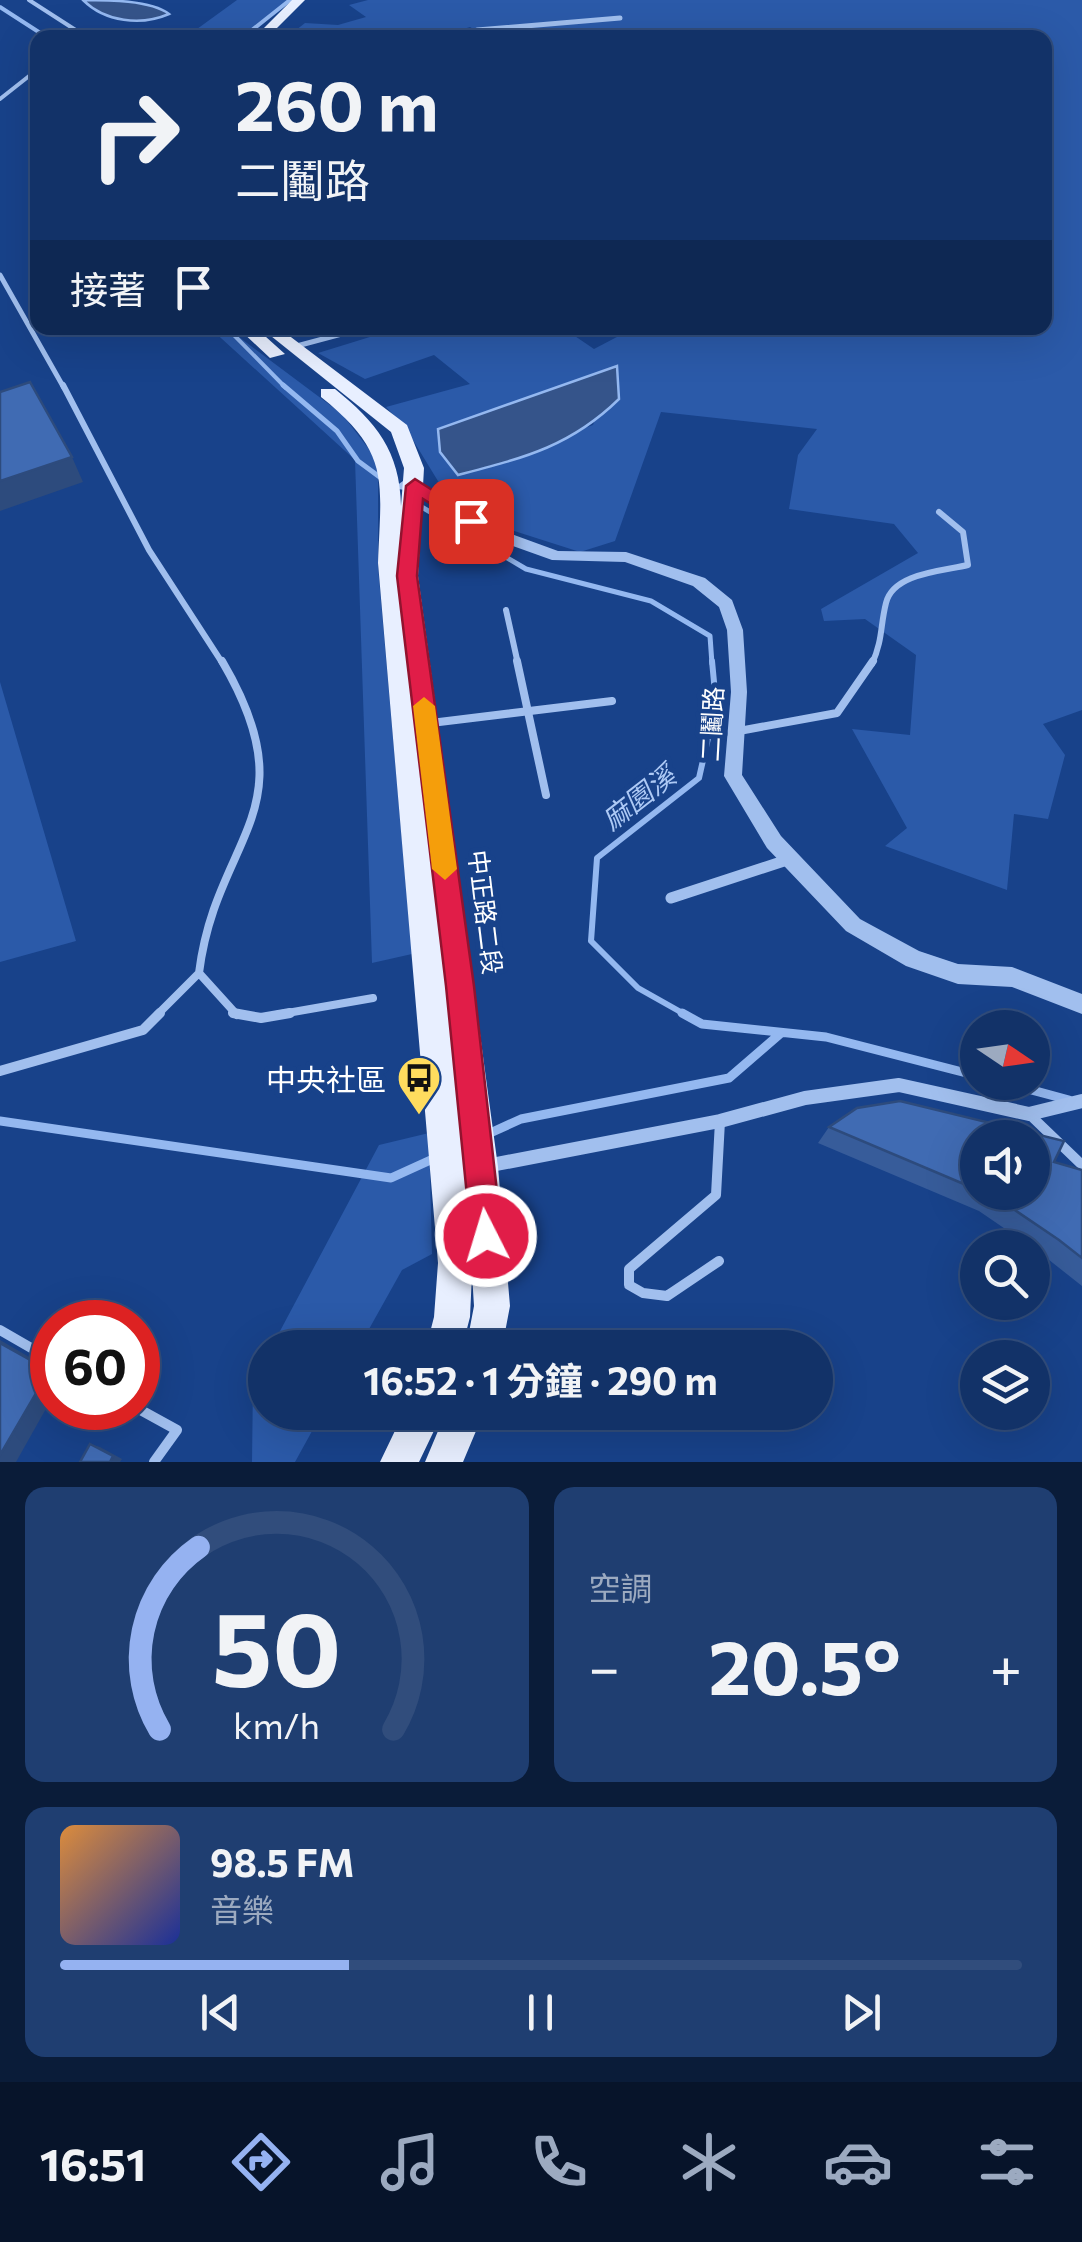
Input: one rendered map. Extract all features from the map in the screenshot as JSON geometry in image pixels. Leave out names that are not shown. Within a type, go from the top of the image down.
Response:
[{"type":"main road","points":[[268,30],[298,0]]},
{"type":"main road","points":[[282,30],[312,0]]},
{"type":"main road","points":[[255,335],[378,436],[402,486]]},
{"type":"main road","points":[[277,335],[378,407],[400,429],[414,468],[402,486],[389,563],[455,1263],[449,1330]]},
{"type":"main road","name":"中正路二段","points":[[402,486],[407,576],[481,1167],[492,1306],[487,1330]]},
{"type":"main road","points":[[399,1462],[415,1430]]},
{"type":"main road","points":[[444,1462],[458,1430]]},
{"type":"street","points":[[478,30],[620,18]]},
{"type":"street","name":"二鬮路","points":[[402,486],[498,535],[542,551],[578,560],[626,557],[699,582],[726,604],[735,630],[739,692],[733,776],[774,842],[853,924],[913,959],[958,974],[1012,977],[1082,1004]]},
{"type":"street","points":[[671,898],[790,859]]},
{"type":"street","points":[[444,1173],[720,1121],[805,1098],[900,1084],[1029,1114],[1082,1101]]},
{"type":"lane","points":[[29,0],[76,30]]},
{"type":"lane","points":[[0,99],[30,75]]},
{"type":"lane","points":[[0,276],[30,331]]},
{"type":"lane","points":[[0,1071],[143,1030],[199,973],[202,948],[222,886],[251,836],[261,773],[252,723],[233,676],[152,554],[32,335]]},
{"type":"lane","points":[[292,347],[337,335]]},
{"type":"lane","points":[[734,732],[836,713],[865,678],[884,637],[886,598],[901,581],[968,565],[963,532],[939,512]]},
{"type":"lane","points":[[506,610],[546,795]]},
{"type":"lane","points":[[426,724],[612,701]]},
{"type":"lane","points":[[199,973],[236,1014],[248,1016],[309,1012],[373,998]]},
{"type":"lane","points":[[1029,1114],[1082,1165]]},
{"type":"lane","points":[[719,1261],[672,1298],[649,1299],[630,1285],[629,1269],[716,1195],[720,1121]]},
{"type":"lane","points":[[0,1330],[30,1347]]},
{"type":"lane","points":[[154,1462],[177,1430],[160,1421]]},
{"type":"shaded area","points":[[83,0],[140,3],[169,14],[147,20],[124,20],[102,13]]},
{"type":"shaded area","points":[[237,0],[290,0],[256,30],[196,30]]},
{"type":"shaded area","points":[[368,0],[1082,0],[1082,710],[1043,724],[1065,755],[1048,819],[1014,814],[1007,890],[885,846],[907,828],[852,729],[910,735],[916,655],[865,619],[824,621],[821,609],[918,553],[894,524],[789,509],[798,455],[817,429],[661,412],[615,541],[580,552],[505,528],[441,486],[405,427],[386,407],[470,384],[434,355],[365,379],[318,353],[376,335],[573,335],[594,349],[621,335],[1052,335],[1052,30],[296,30],[305,23],[338,25],[366,17],[349,5]],"holes":[[[617,367],[593,425],[568,434],[588,378]]]},
{"type":"shaded area","points":[[218,335],[236,335],[342,414],[378,461],[378,567],[412,954],[372,963],[355,460]]},
{"type":"shaded area","points":[[617,366],[619,399],[564,440],[458,475],[440,452],[438,429]]},
{"type":"shaded area","points":[[0,682],[76,941],[0,962]]},
{"type":"shaded area","points":[[429,1133],[432,1254],[402,1270],[368,1330],[281,1330],[379,1145]]},
{"type":"shaded area","points":[[252,1430],[313,1430],[295,1462],[252,1462]]},
{"type":"building","points":[[30,382],[72,457],[0,481],[0,392]]},
{"type":"building","points":[[900,1101],[978,1120],[960,1120],[960,1182],[829,1127],[857,1108]]},
{"type":"building","points":[[1050,1138],[1064,1141],[1054,1162],[1082,1170],[1082,1258],[1050,1230],[1015,1210],[1050,1210]]},
{"type":"building","points":[[0,1343],[30,1360],[30,1404],[0,1455]]},
{"type":"building","points":[[90,1444],[113,1456],[110,1462],[80,1462]]},
{"type":"waterway","points":[[252,30],[290,0]]},
{"type":"waterway","points":[[0,7],[36,30]]},
{"type":"waterway","points":[[234,335],[283,385]]},
{"type":"waterway","points":[[283,385],[337,431],[358,461],[381,478]]},
{"type":"waterway","name":"麻園溪","points":[[415,503],[526,569],[651,601],[710,636],[712,664]]},
{"type":"waterway","name":"麻園溪","points":[[686,1015],[638,988],[591,941],[597,858],[699,778],[716,703],[712,661]]},
{"type":"waterway","name":"麻園溪","points":[[682,1013],[702,1024],[826,1037],[960,1071]]},
{"type":"waterway","points":[[488,1134],[521,1119],[729,1078],[781,1033]]},
{"type":"waterway","name":"麻園溪","points":[[1050,1095],[1069,1100]]},
{"type":"waterway","points":[[0,1121],[391,1178],[435,1158]]},
{"type":"slow traffic","points":[[424,706],[445,869]]},
{"type":"place","name":"中央社區","points":[[419,1116]]},
{"type":"route","points":[[471,521],[415,486],[407,576],[460,986],[486,1236]]}]
